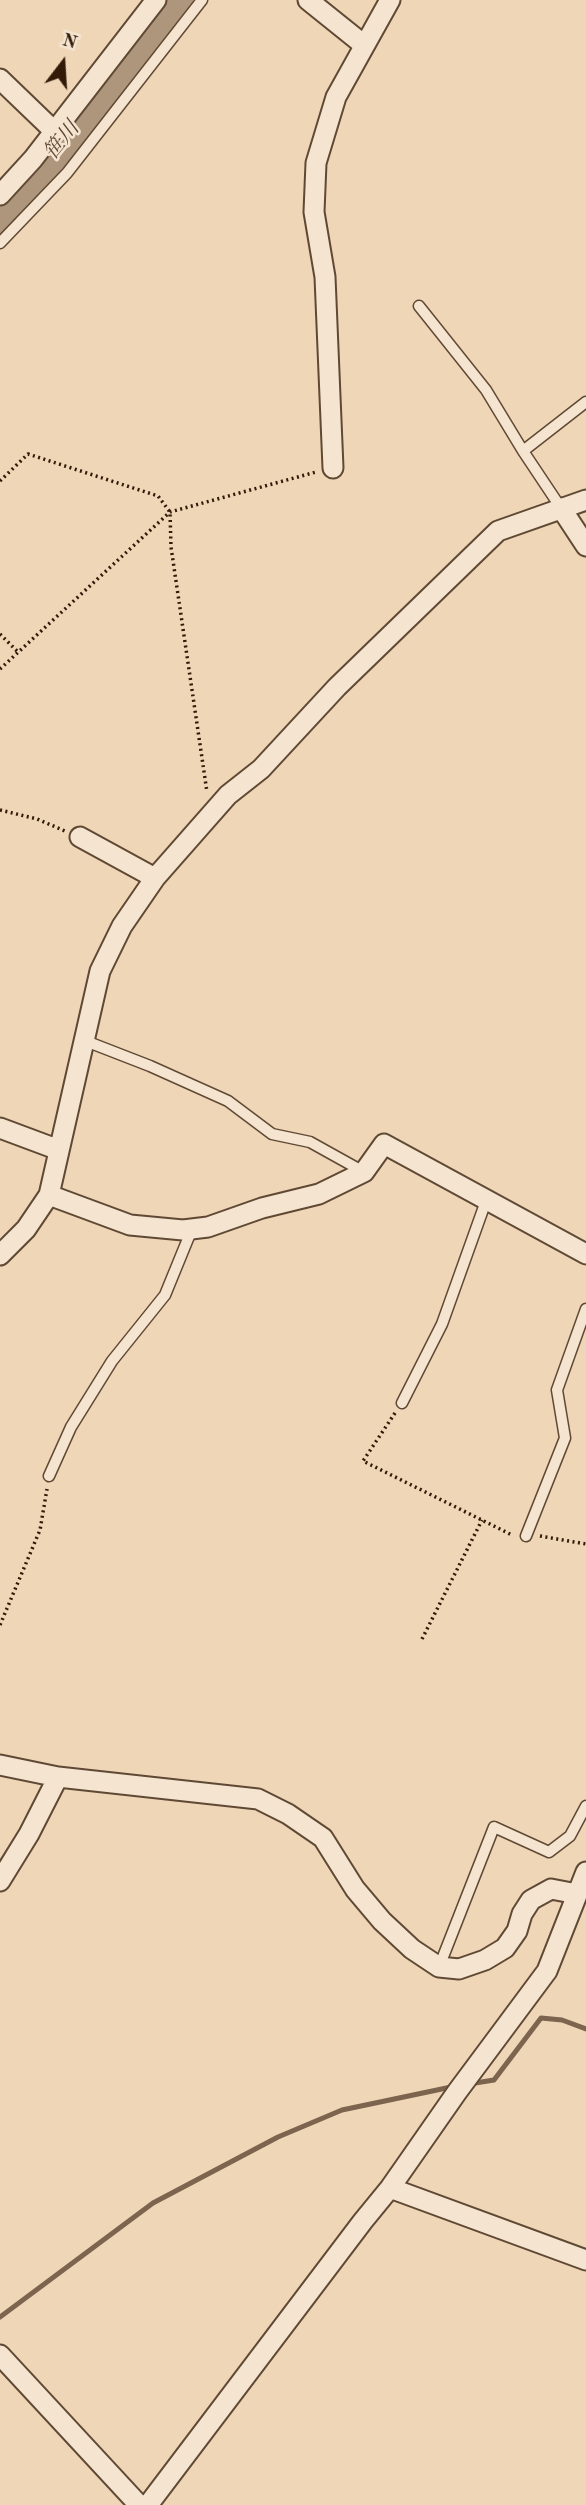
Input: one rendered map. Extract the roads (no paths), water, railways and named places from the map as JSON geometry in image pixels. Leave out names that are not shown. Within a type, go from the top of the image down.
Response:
[{"type":"street","points":[[0,195],[54,131],[156,0]]},
{"type":"street","points":[[308,0],[364,45]]},
{"type":"street","points":[[333,468],[325,277],[313,212],[316,163],[336,97],[390,0]]},
{"type":"street","points":[[0,79],[54,131]]},
{"type":"street","points":[[0,1255],[26,1229],[49,1195],[100,971],[122,926],[155,878],[228,794],[261,769],[337,687],[498,531],[586,500]]},
{"type":"street","points":[[561,508],[586,546]]},
{"type":"street","points":[[80,837],[155,878]]},
{"type":"street","points":[[0,1128],[59,1150]]},
{"type":"street","points":[[49,1195],[130,1225],[208,1227],[262,1208],[319,1194],[364,1172],[384,1144],[486,1202],[586,1254]]},
{"type":"street","points":[[0,1765],[58,1777],[258,1800],[288,1814],[323,1838],[355,1889],[382,1921],[412,1949],[439,1967],[459,1969],[485,1960],[505,1948],[517,1931],[522,1914],[531,1900],[551,1889],[577,1894]]},
{"type":"street","points":[[0,1881],[29,1834],[58,1777]]},
{"type":"street","points":[[148,2505],[354,2231],[390,2188],[547,1971],[586,1872]]},
{"type":"street","points":[[390,2188],[586,2260]]},
{"type":"street","points":[[0,2355],[139,2505]]},
{"type":"lane","points":[[0,243],[66,173],[202,0]]},
{"type":"lane","points":[[419,306],[486,390],[561,508]]},
{"type":"lane","points":[[523,451],[586,402]]},
{"type":"lane","points":[[83,1040],[228,1101],[272,1134],[310,1142],[364,1172]]},
{"type":"lane","points":[[402,1403],[442,1324],[486,1202]]},
{"type":"lane","points":[[49,1476],[71,1427],[112,1361],[165,1295],[193,1228]]},
{"type":"lane","points":[[526,1536],[565,1438],[556,1390],[586,1308]]},
{"type":"lane","points":[[439,1967],[494,1827],[549,1852],[570,1836],[586,1806]]},
{"type":"waterway","name":"笹川","points":[[0,218],[80,123],[177,0]]},
{"type":"waterway","points":[[469,2084],[494,2080],[541,2018],[562,2020],[586,2029]]},
{"type":"waterway","points":[[0,2317],[153,2203],[278,2137],[342,2110],[456,2086]]}]
